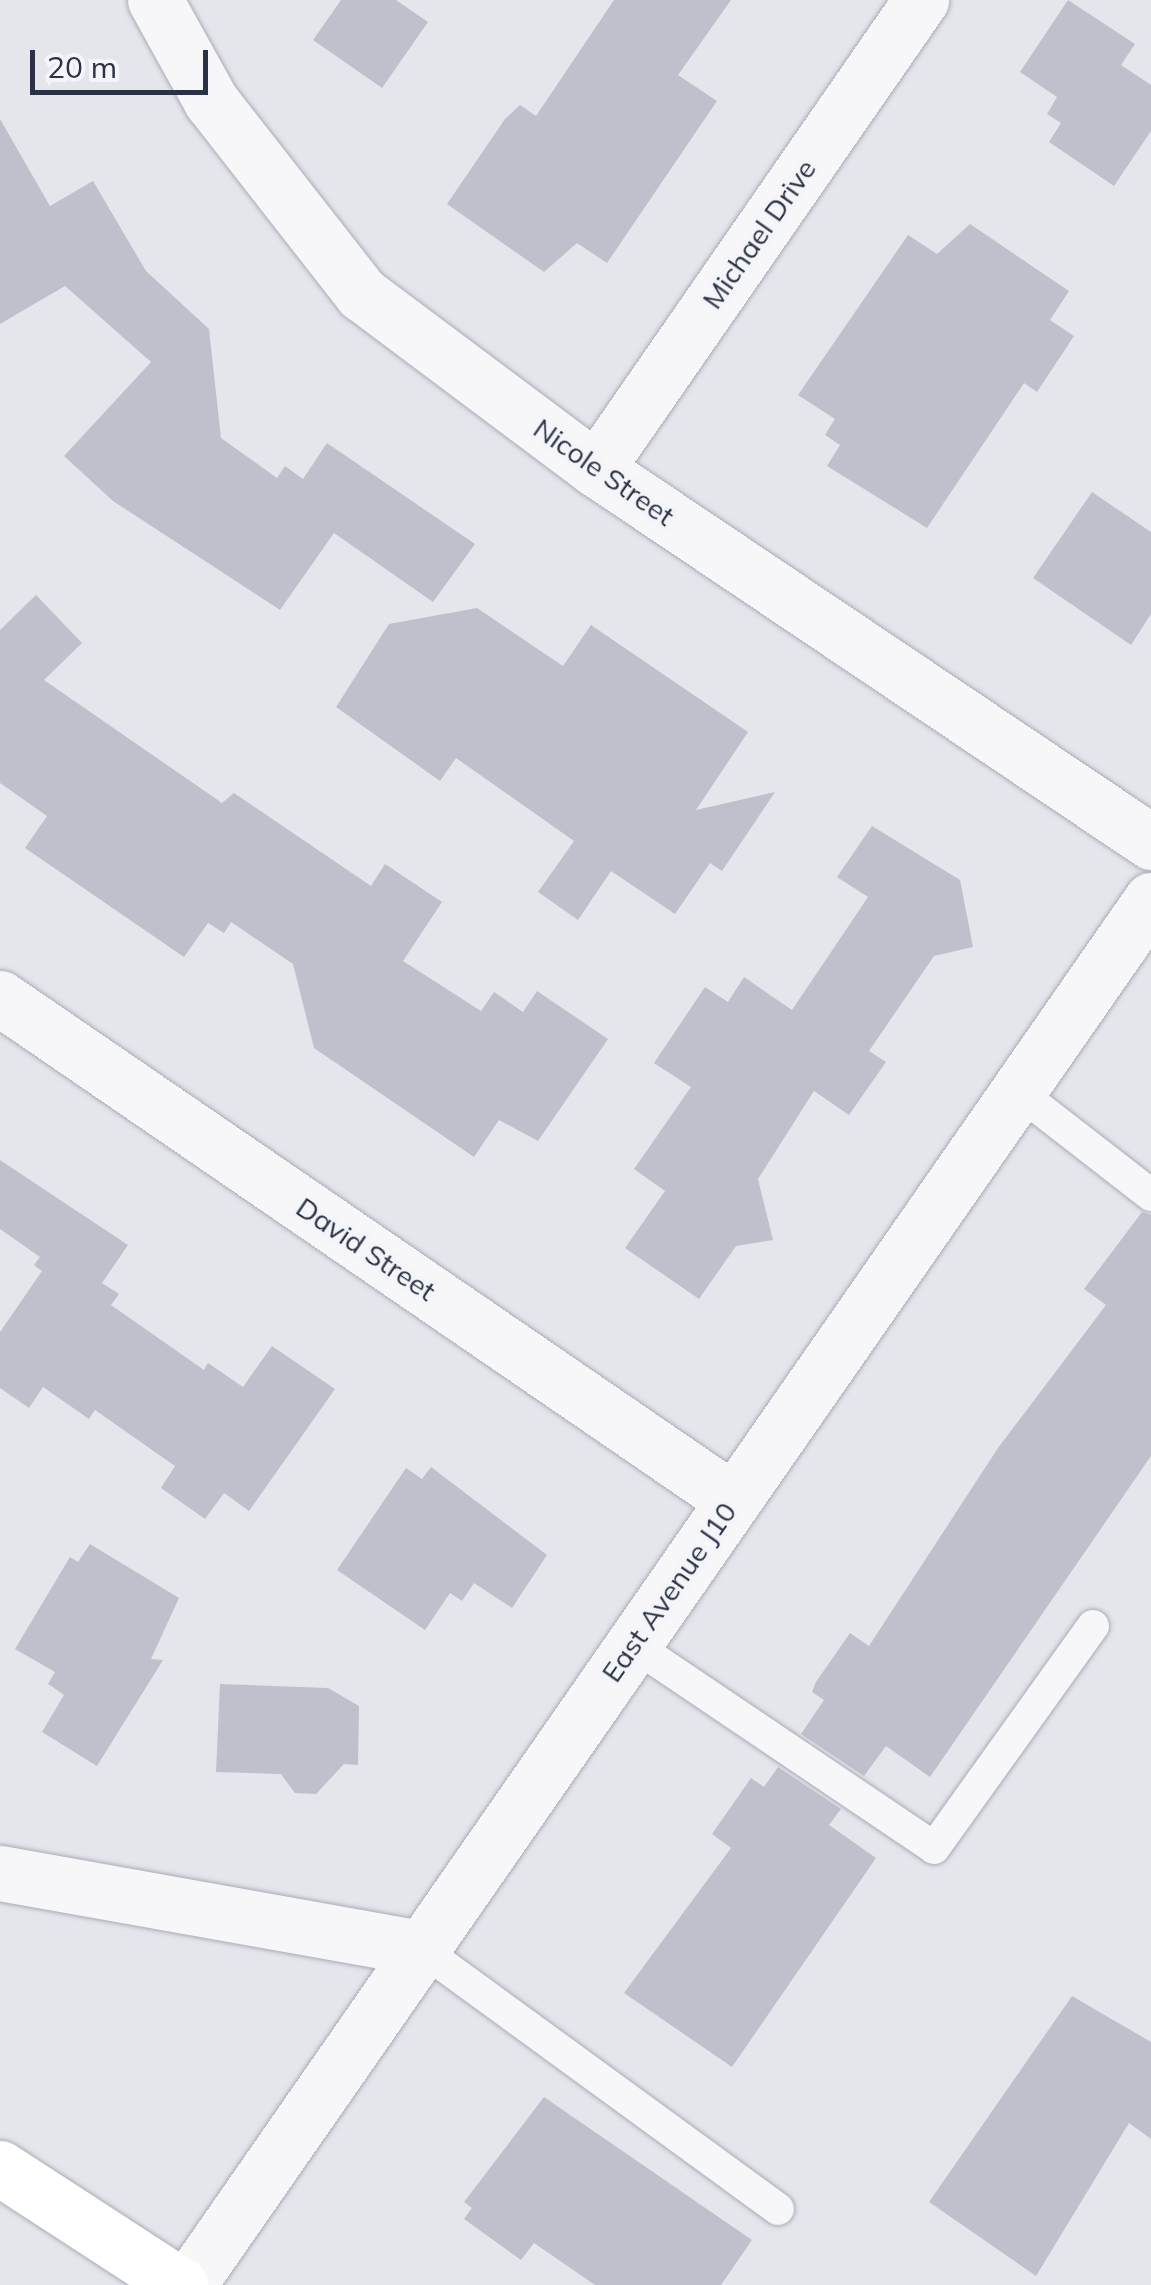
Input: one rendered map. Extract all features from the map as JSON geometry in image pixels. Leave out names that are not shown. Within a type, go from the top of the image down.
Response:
[{"type":"main road","points":[[0,2168],[180,2285]]},
{"type":"street","name":"Nicole Street","points":[[155,0],[210,101],[362,294],[596,469],[1151,842]]},
{"type":"street","name":"Michael Drive","points":[[596,469],[921,0]]},
{"type":"street","name":"East Avenue J10","points":[[188,2285],[1151,900]]},
{"type":"street","name":"David Street","points":[[0,998],[733,1500]]},
{"type":"street","points":[[0,1873],[420,1948]]},
{"type":"lane","points":[[1017,1091],[1151,1195]]},
{"type":"lane","points":[[632,1644],[934,1848],[1093,1626]]},
{"type":"lane","points":[[420,1948],[778,2209]]},
{"type":"building","points":[[341,0],[396,0],[428,22],[382,88],[313,40]]},
{"type":"building","points":[[614,0],[731,0],[678,75],[717,101],[607,263],[577,243],[544,272],[447,204],[505,119],[520,105],[536,116]]},
{"type":"building","points":[[1068,0],[1135,44],[1121,65],[1151,85],[1151,131],[1114,186],[1049,142],[1061,123],[1047,114],[1057,97],[1020,72]]},
{"type":"building","points":[[0,119],[50,206],[93,181],[146,271],[209,329],[221,438],[277,478],[285,466],[303,479],[327,443],[475,544],[433,602],[334,533],[280,610],[113,501],[64,456],[151,362],[65,286],[0,324]]},
{"type":"building","points":[[970,224],[1069,291],[1050,320],[1074,336],[1037,392],[1024,383],[927,528],[827,466],[840,445],[825,435],[835,419],[798,395],[908,235],[937,254]]},
{"type":"building","points":[[1092,492],[1151,532],[1151,614],[1131,645],[1033,578]]},
{"type":"building","points":[[36,595],[82,643],[44,680],[222,803],[234,793],[371,886],[385,864],[442,902],[403,961],[481,1011],[494,992],[523,1012],[537,991],[608,1039],[538,1141],[499,1120],[474,1157],[314,1048],[293,964],[231,922],[224,933],[208,923],[184,957],[25,848],[47,816],[0,783],[0,630]]},
{"type":"building","points":[[477,608],[563,666],[591,625],[748,732],[696,810],[775,792],[722,871],[710,863],[675,914],[611,871],[578,920],[538,892],[574,841],[456,758],[440,781],[336,707],[389,624]]},
{"type":"building","points":[[872,826],[960,880],[973,947],[934,956],[869,1051],[886,1062],[849,1115],[814,1091],[758,1179],[773,1240],[736,1246],[699,1299],[625,1248],[665,1191],[634,1169],[691,1087],[654,1063],[705,987],[728,1002],[744,977],[792,1010],[868,897],[837,877]]},
{"type":"building","points":[[0,1160],[128,1245],[102,1283],[119,1294],[111,1305],[204,1370],[208,1363],[243,1387],[272,1346],[335,1389],[249,1511],[224,1493],[205,1519],[161,1488],[175,1466],[95,1410],[89,1419],[43,1387],[29,1408],[0,1388],[0,1332],[42,1271],[34,1265],[40,1257],[0,1229]]},
{"type":"building","points":[[1142,1212],[1151,1215],[1151,1456],[930,1777],[886,1746],[864,1776],[801,1734],[824,1700],[812,1692],[816,1682],[850,1633],[869,1646],[998,1448],[1106,1305],[1084,1289]]},
{"type":"building","points":[[431,1467],[547,1555],[512,1608],[474,1583],[462,1601],[450,1593],[425,1630],[337,1570],[406,1468],[422,1479]]},
{"type":"building","points":[[90,1544],[179,1598],[151,1659],[163,1660],[97,1766],[42,1732],[64,1695],[48,1684],[55,1672],[15,1649],[70,1557],[78,1562]]},
{"type":"building","points":[[220,1684],[328,1688],[359,1706],[358,1765],[344,1764],[316,1794],[295,1793],[281,1774],[216,1772]]},
{"type":"building","points":[[778,1767],[841,1809],[829,1825],[876,1858],[732,2067],[624,1993],[731,1848],[712,1834],[751,1778],[764,1787]]},
{"type":"building","points":[[1072,1996],[1151,2042],[1151,2139],[1129,2123],[1036,2276],[929,2202]]},
{"type":"building","points":[[544,2097],[752,2240],[721,2285],[595,2285],[534,2243],[521,2260],[464,2219],[472,2208],[464,2202]]}]
